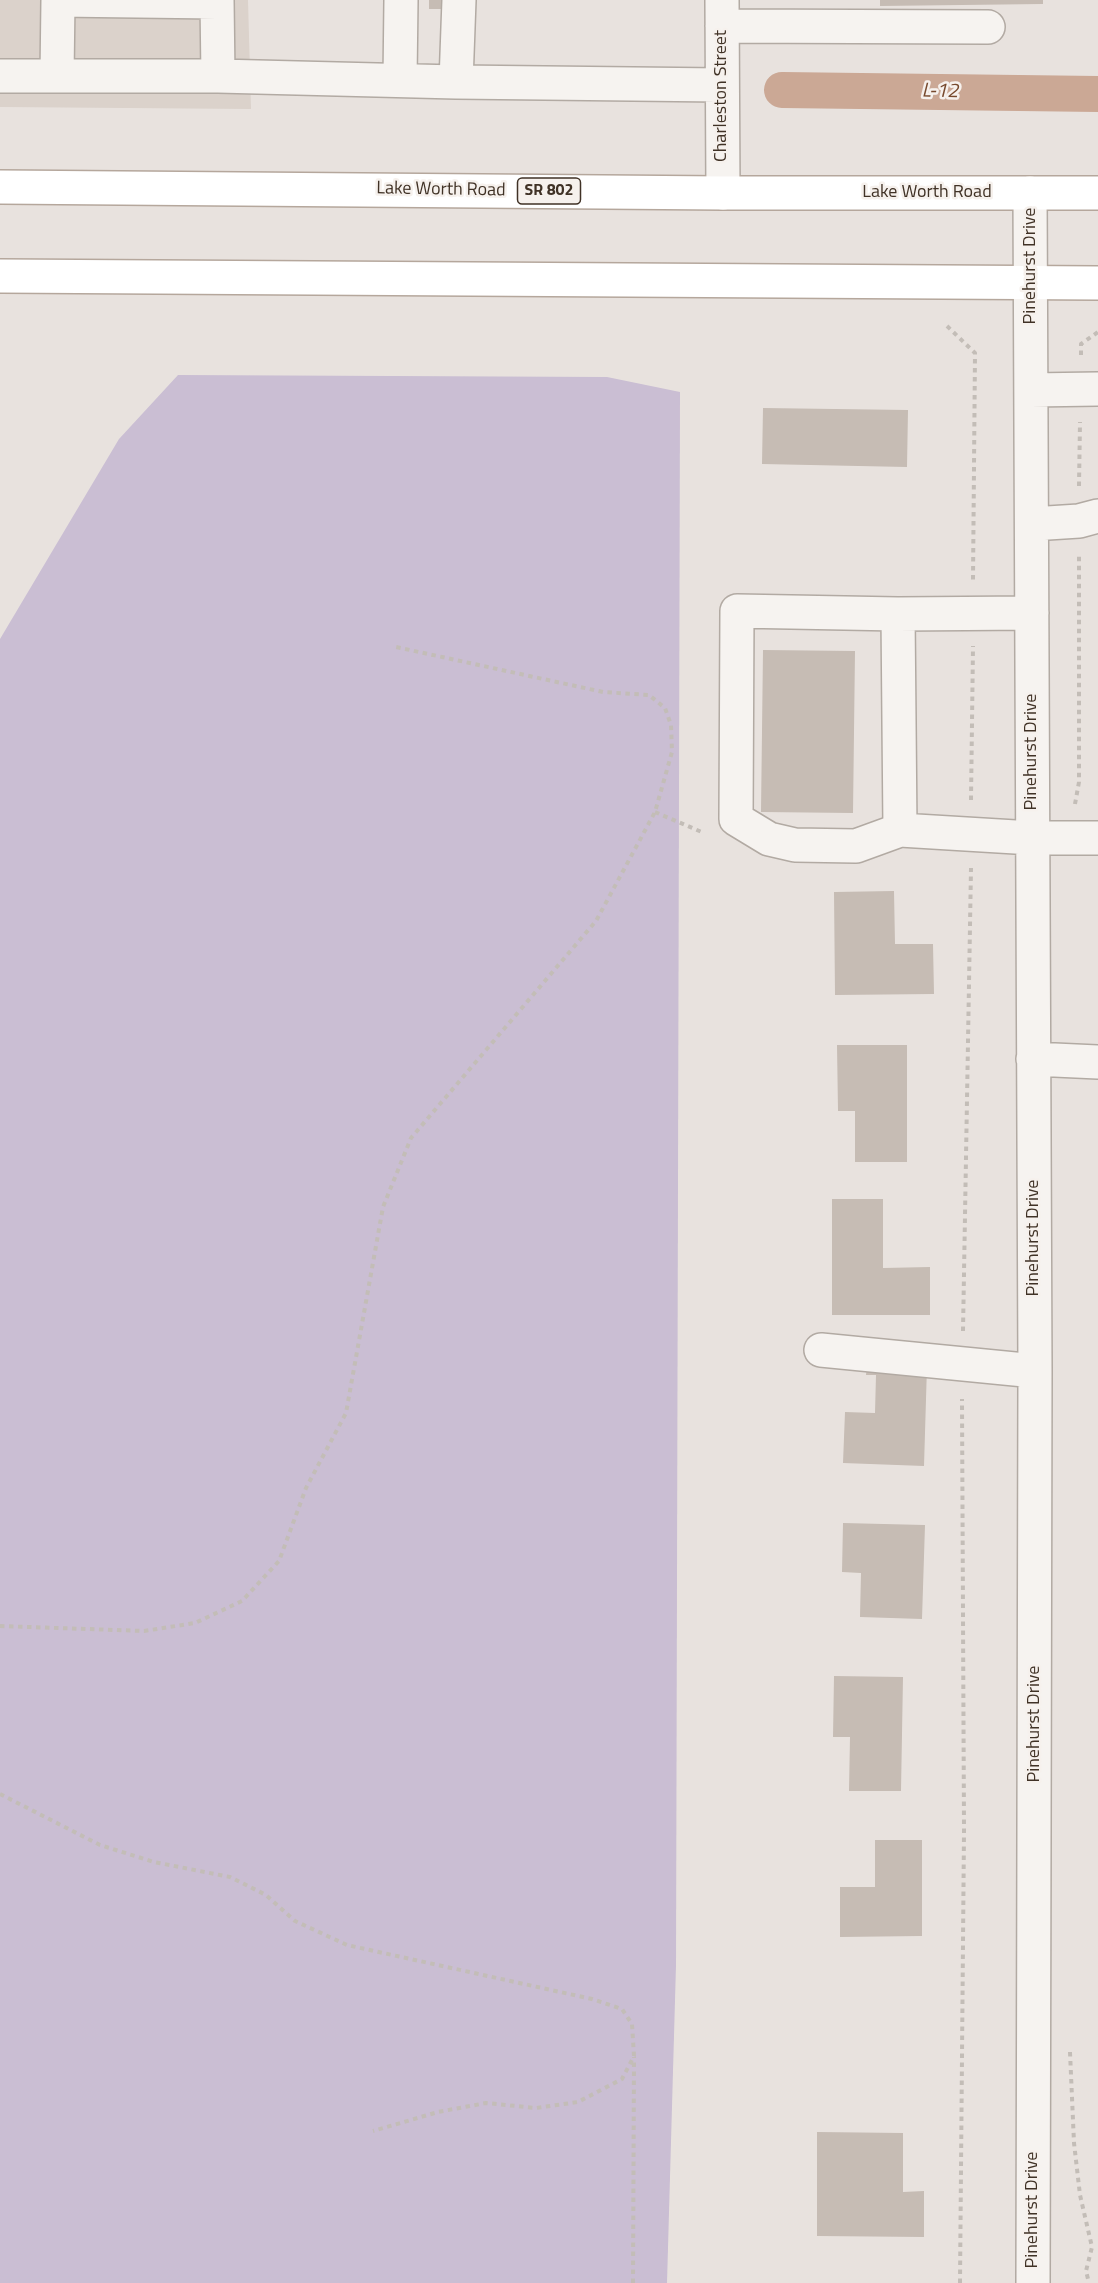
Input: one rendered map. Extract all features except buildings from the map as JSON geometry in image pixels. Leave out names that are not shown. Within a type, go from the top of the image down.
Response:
[{"type":"main road","name":"Lake Worth Road","points":[[0,187],[723,193],[1098,193]]},
{"type":"main road","points":[[0,276],[1098,283]]},
{"type":"street","points":[[57,76],[58,0],[217,1],[218,76]]},
{"type":"street","points":[[400,80],[401,0]]},
{"type":"street","points":[[456,82],[459,0]]},
{"type":"street","points":[[722,13],[835,13],[988,27]]},
{"type":"street","name":"Charleston Street","points":[[722,13],[723,193]]},
{"type":"street","points":[[0,76],[218,76],[721,85]]},
{"type":"street","name":"Pinehurst Drive","points":[[1030,193],[1035,1371],[1033,2283]]},
{"type":"street","points":[[1031,390],[1098,389]]},
{"type":"street","points":[[1032,524],[1079,521],[1098,516]]},
{"type":"street","points":[[1032,613],[898,614],[737,611],[736,819],[769,839],[795,845],[856,846],[900,830],[1032,838],[1098,838]]},
{"type":"street","points":[[898,614],[900,830]]},
{"type":"street","points":[[1033,1059],[1098,1062]]},
{"type":"street","points":[[821,1350],[962,1362],[1035,1371]]},
{"type":"path","points":[[0,1626],[144,1631],[195,1623],[242,1601],[279,1561],[306,1488],[346,1413],[383,1207],[411,1138],[596,921],[655,812],[672,752],[671,725],[665,708],[649,695],[603,692],[396,647]]},
{"type":"path","points":[[960,2283],[964,1830],[962,1362]]},
{"type":"path","points":[[0,1794],[100,1845],[154,1862],[230,1877],[266,1895],[295,1922],[347,1945],[592,1999],[622,2009],[632,2024],[634,2056],[633,2283]]},
{"type":"path","points":[[373,2131],[438,2112],[486,2103],[536,2108],[578,2102],[622,2079],[634,2056]]},
{"type":"path","points":[[1092,2247],[1098,2253]]},
{"type":"shaded area","points":[[0,0],[248,0],[251,109],[0,107]]},
{"type":"shaded area","points":[[178,375],[607,377],[680,392],[676,1965],[667,2283],[0,2283],[0,639],[119,439]]},
{"type":"waterway","name":"L-12","points":[[782,90],[1098,94]]}]
